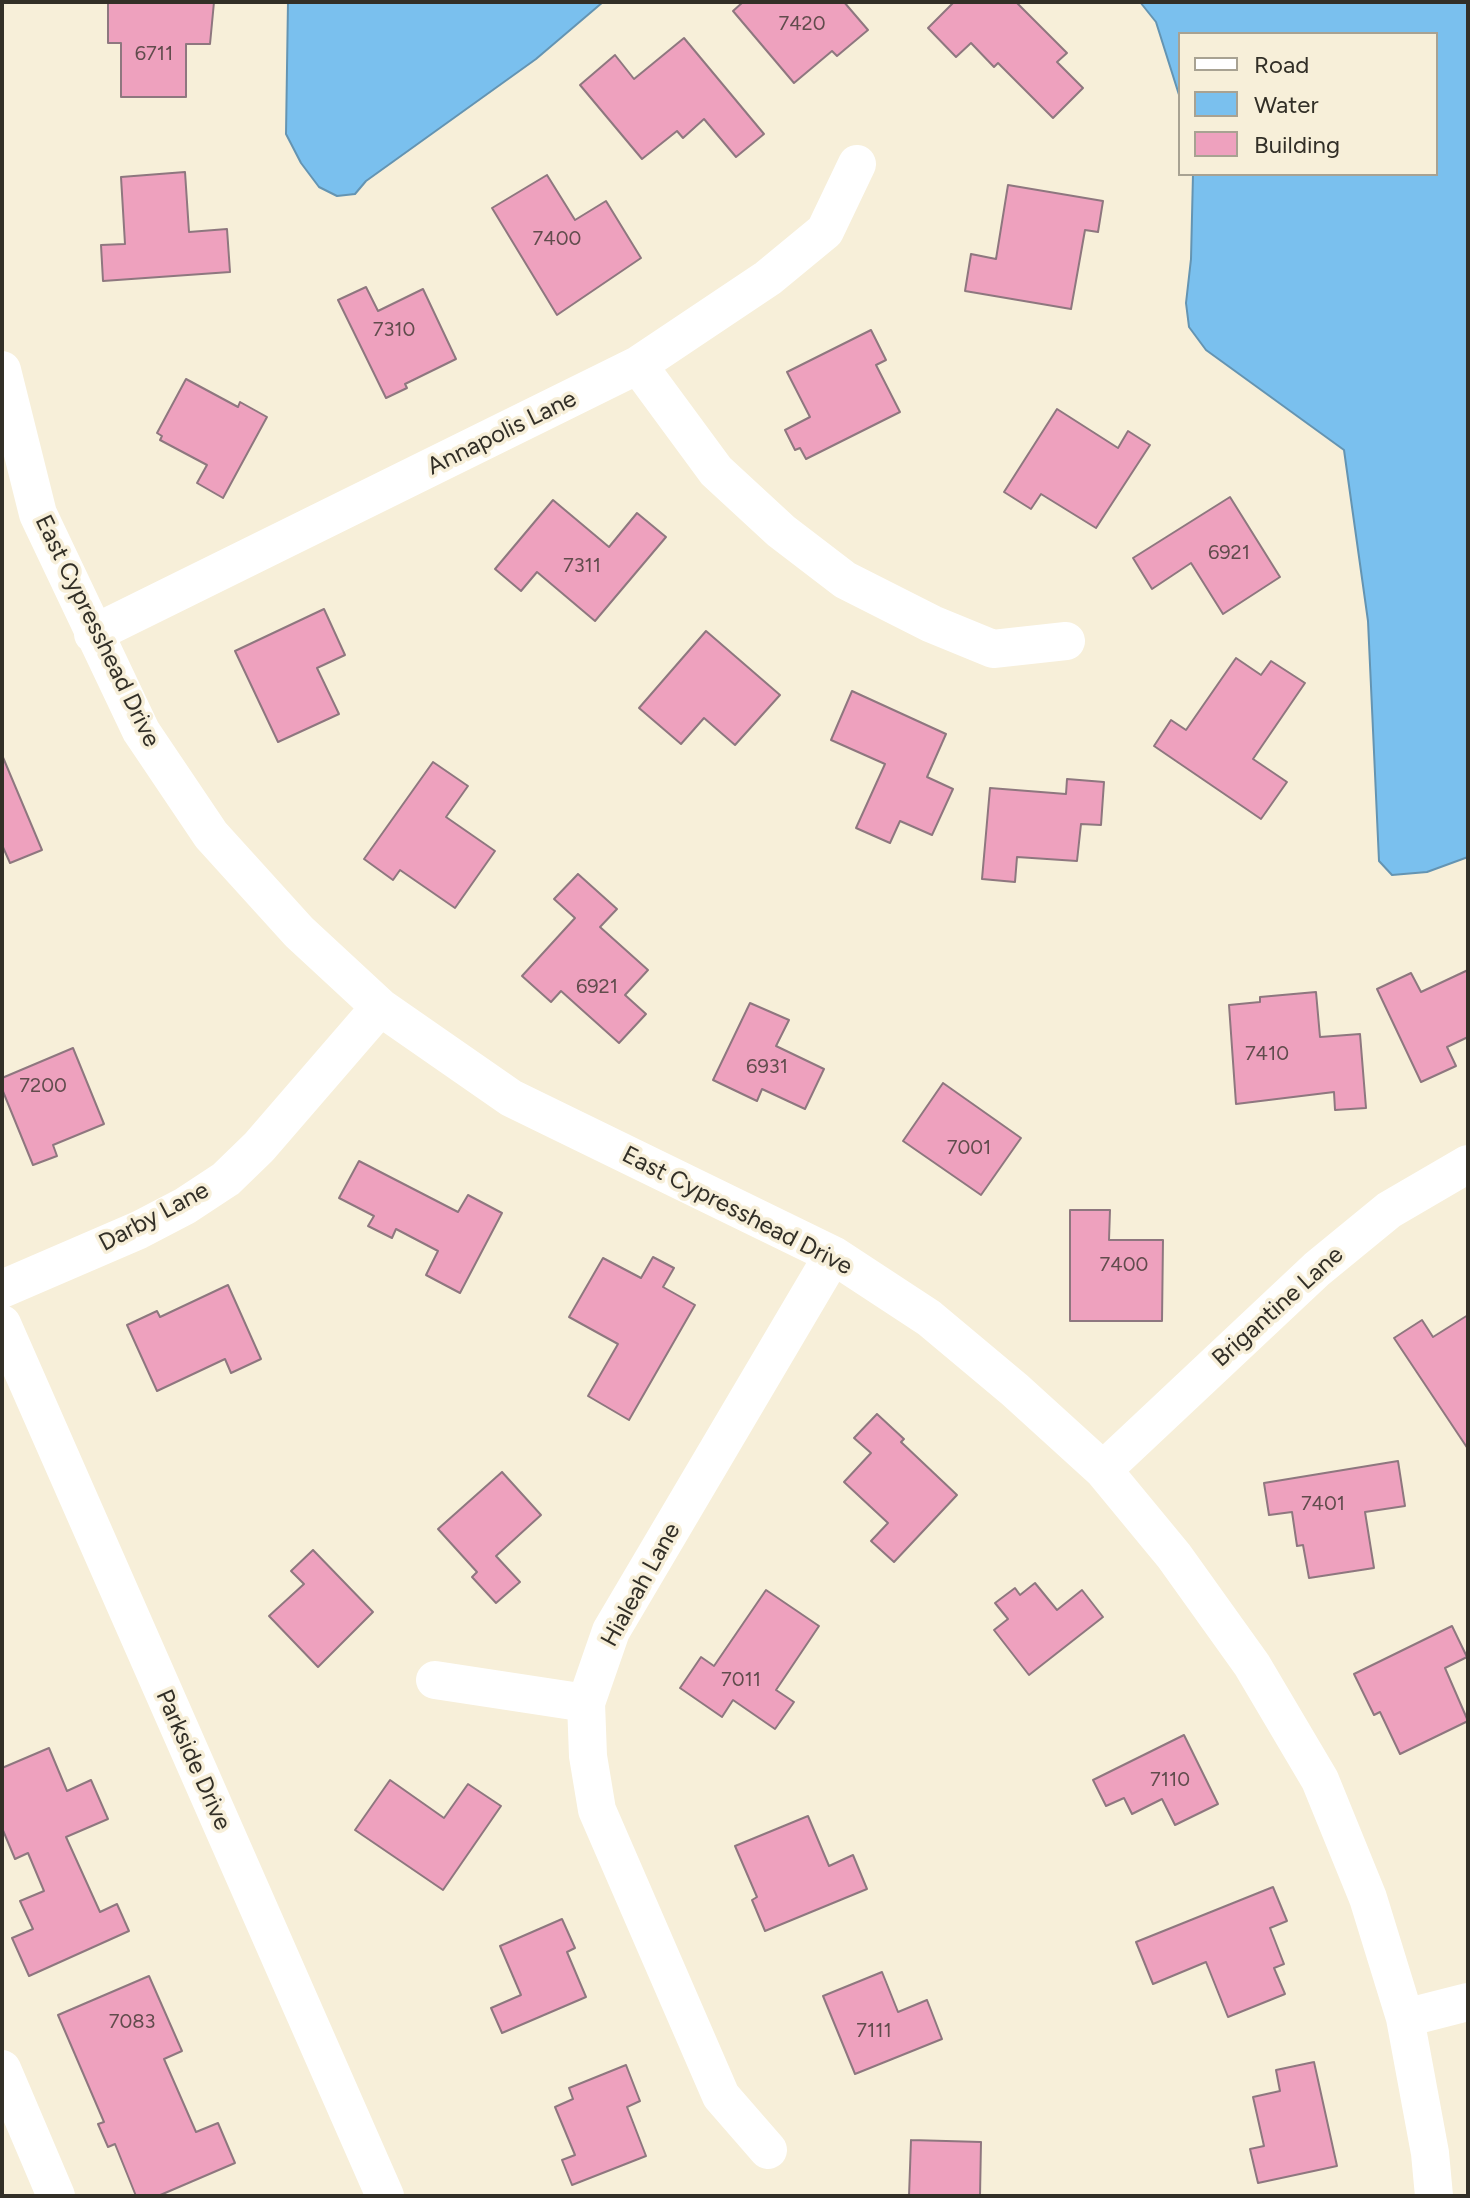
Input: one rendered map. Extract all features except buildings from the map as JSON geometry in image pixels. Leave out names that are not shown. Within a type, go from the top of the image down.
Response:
[{"type":"street","name":"Annapolis Lane","points":[[93,634],[638,365],[768,278],[825,231],[857,164]]},
{"type":"street","points":[[638,365],[716,471],[781,531],[845,580],[932,624],[993,649],[1066,641]]},
{"type":"street","name":"East Cypresshead Drive","points":[[2,370],[38,514],[141,731],[211,835],[299,932],[380,1007],[511,1098],[833,1255],[929,1318],[1103,1470],[1174,1556],[1252,1665],[1320,1780],[1368,1898],[1405,2018],[1430,2153],[1434,2196]]},
{"type":"street","name":"Darby Lane","points":[[2,1289],[139,1230],[185,1206],[226,1179],[259,1147],[380,1007]]},
{"type":"street","name":"Brigantine Lane","points":[[1103,1470],[1317,1269],[1389,1210],[1468,1164]]},
{"type":"street","name":"Hialeah Lane","points":[[768,2150],[721,2096],[597,1810],[588,1756],[586,1703],[611,1631],[833,1255]]},
{"type":"street","name":"Parkside Drive","points":[[2,1324],[385,2196]]},
{"type":"street","points":[[435,1680],[586,1703]]},
{"type":"street","points":[[1405,2018],[1468,2002]]},
{"type":"street","points":[[2,2069],[56,2196]]},
{"type":"water","points":[[288,2],[603,2],[536,59],[366,181],[355,194],[337,196],[319,187],[301,163],[286,134]]},
{"type":"water","points":[[1140,2],[1468,2],[1468,857],[1427,872],[1392,875],[1379,861],[1368,621],[1344,450],[1206,350],[1189,327],[1186,303],[1191,259],[1193,176],[1438,176],[1438,32],[1178,32],[1178,92],[1156,22]]}]
